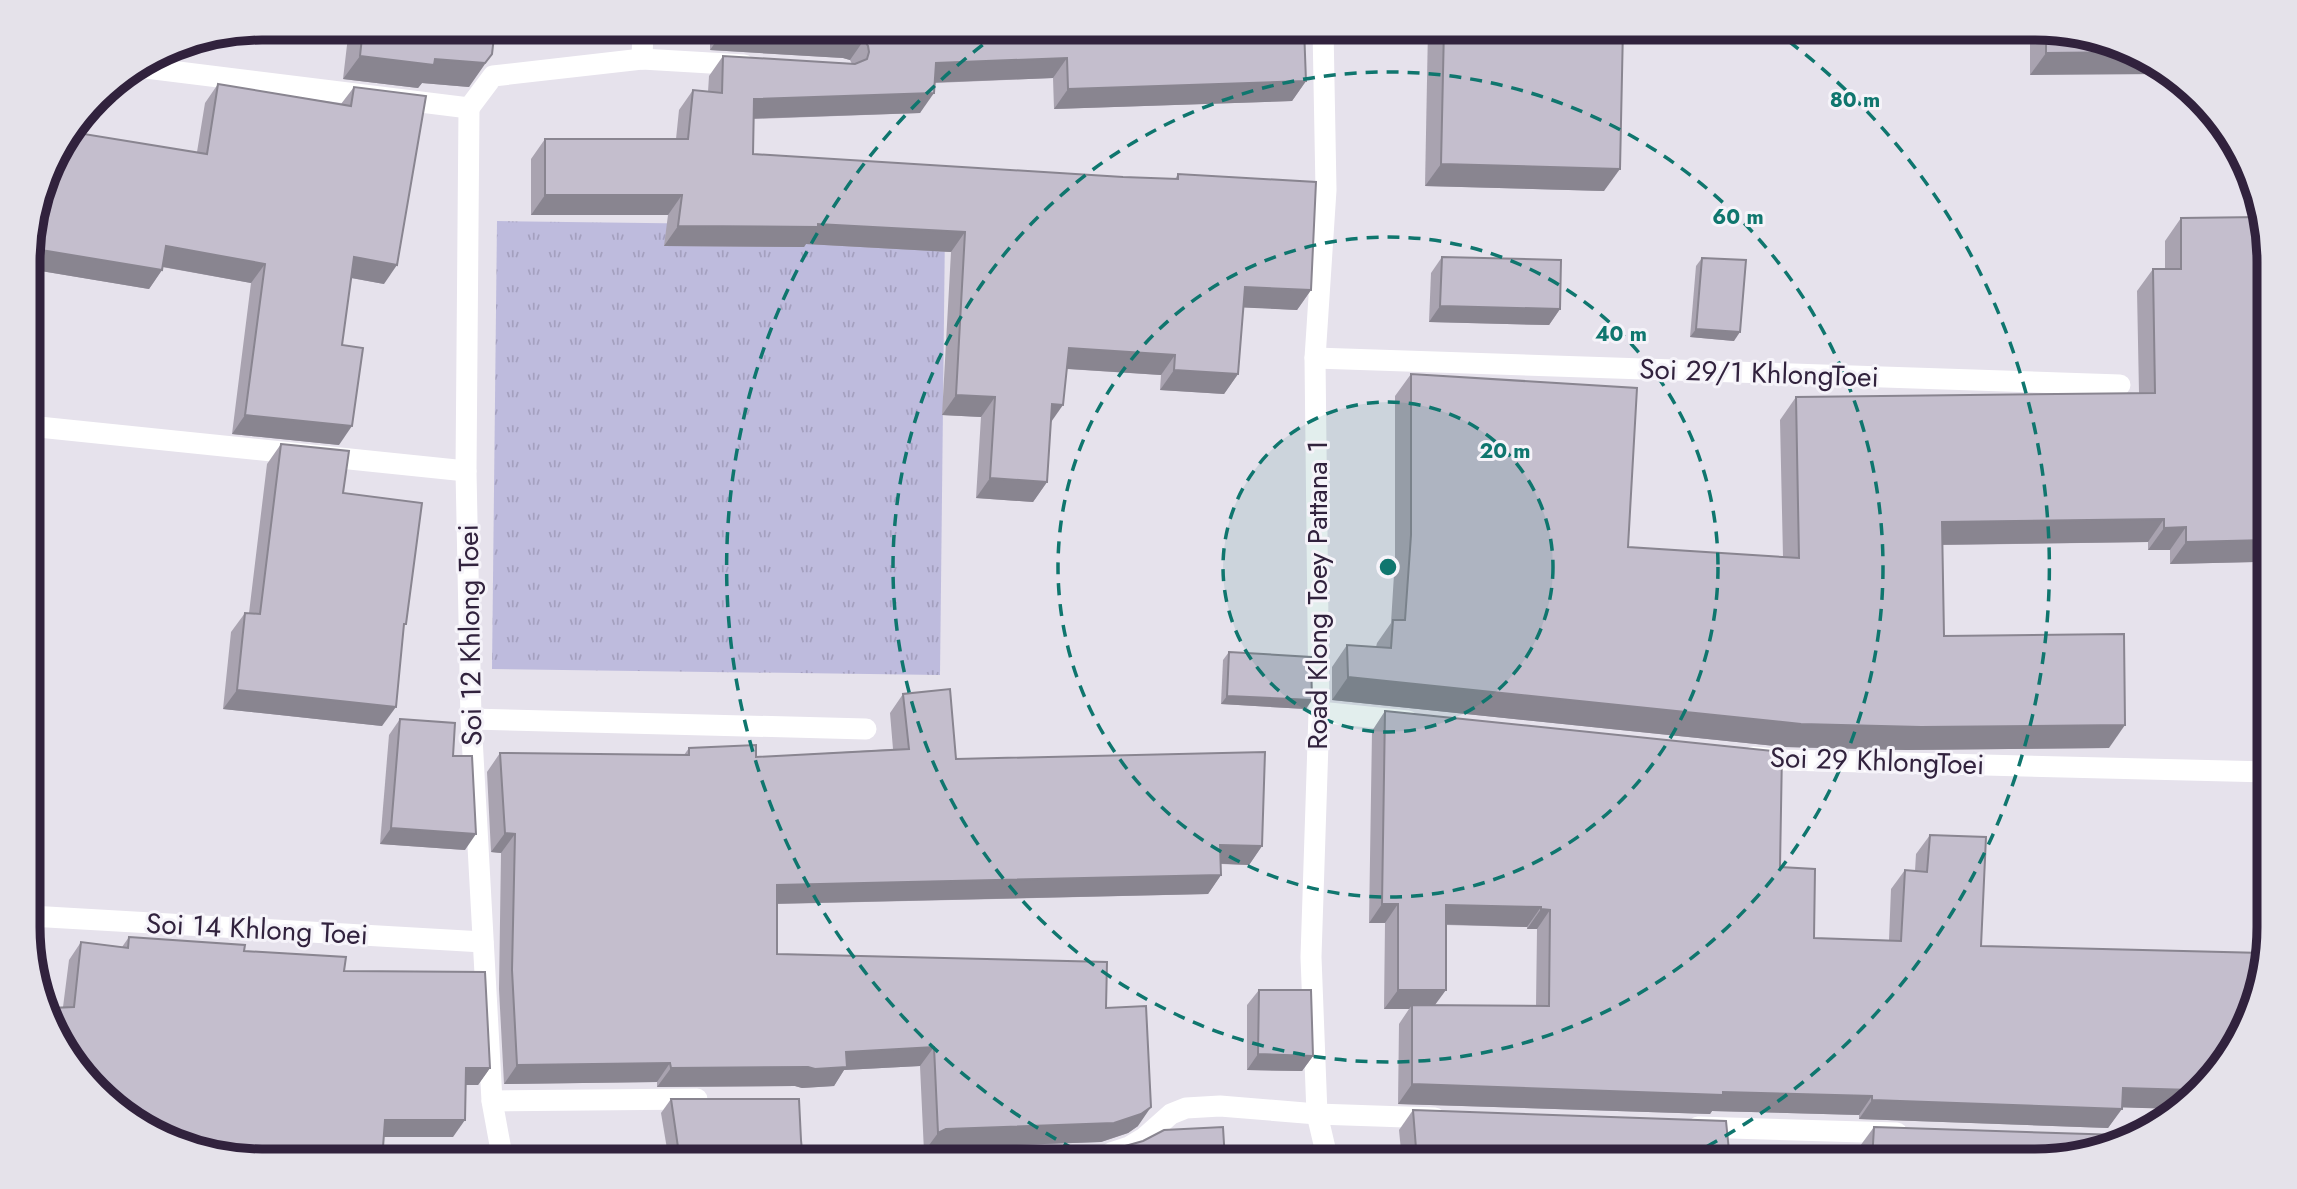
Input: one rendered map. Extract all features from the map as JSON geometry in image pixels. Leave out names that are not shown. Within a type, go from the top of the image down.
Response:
[{"type":"street","points":[[642,59],[643,40]]},
{"type":"street","name":"Road Klong Toey Pattana 1","points":[[1323,40],[1326,190],[1315,358],[1319,712],[1311,957],[1317,1114],[1325,1148]]},
{"type":"street","points":[[153,69],[469,108],[493,76],[642,59],[762,66]]},
{"type":"street","name":"Soi 12 Khlong Toei","points":[[469,108],[466,471],[471,719],[492,1101],[501,1149]]},
{"type":"street","name":"Soi 29/1 KhlongToei","points":[[1315,358],[2120,385]]},
{"type":"street","points":[[41,427],[466,471]]},
{"type":"street","points":[[1319,712],[1429,723]]},
{"type":"street","points":[[471,719],[866,729]]},
{"type":"street","name":"Soi 29 KhlongToei","points":[[1729,754],[1784,760],[2257,772]]},
{"type":"street","name":"Soi 14 Khlong Toei","points":[[40,917],[483,942]]},
{"type":"street","points":[[492,1101],[712,1099]]},
{"type":"street","points":[[1124,1149],[1144,1139],[1171,1114],[1186,1108],[1220,1106],[1317,1114],[1456,1119]]},
{"type":"street","points":[[1678,1126],[1914,1134]]},
{"type":"green space","points":[[497,221],[945,227],[940,675],[492,669]]},
{"type":"building","points":[[362,40],[494,40],[492,54],[485,63],[435,59],[434,65],[360,56]]},
{"type":"building","points":[[864,40],[1304,40],[1306,81],[1068,89],[1067,58],[936,63],[934,93],[754,99],[753,154],[1123,177],[1178,179],[1178,174],[1316,182],[1311,290],[1245,287],[1238,374],[1174,370],[1175,355],[1069,348],[1063,405],[1052,404],[1047,482],[990,478],[995,397],[956,395],[965,232],[818,224],[818,227],[678,226],[682,195],[545,195],[545,139],[688,139],[693,90],[722,93],[723,56],[855,64],[867,59],[868,46]]},
{"type":"building","points":[[1444,40],[1623,40],[1620,169],[1441,164]]},
{"type":"building","points":[[2046,41],[2107,52],[2046,53]]},
{"type":"building","points":[[218,84],[351,106],[354,87],[426,96],[397,265],[354,257],[342,345],[363,348],[352,426],[245,415],[265,264],[166,246],[162,270],[41,250],[48,205],[57,177],[82,134],[207,154]]},
{"type":"building","points":[[2252,217],[2257,262],[2257,540],[2186,542],[2186,527],[2164,528],[2164,519],[1942,522],[1944,636],[2124,634],[2125,725],[1921,727],[1801,724],[1348,677],[1347,645],[1391,648],[1393,620],[1405,620],[1411,535],[1411,374],[1637,388],[1628,547],[1799,558],[1796,397],[2155,393],[2153,269],[2181,269],[2181,218]]},
{"type":"building","points":[[1442,257],[1561,260],[1560,309],[1440,306]]},
{"type":"building","points":[[1702,258],[1746,260],[1740,332],[1696,329]]},
{"type":"building","points":[[281,444],[349,451],[343,493],[422,503],[404,624],[396,707],[237,690],[245,613],[260,614]]},
{"type":"building","points":[[1229,652],[1311,657],[1312,700],[1227,696]]},
{"type":"building","points":[[950,689],[956,759],[1265,752],[1262,846],[1220,845],[1221,875],[777,885],[777,954],[1107,962],[1106,1008],[1146,1006],[1151,1107],[1141,1114],[1114,1123],[946,1129],[938,1133],[934,1047],[846,1052],[847,1067],[815,1069],[671,1068],[670,1063],[517,1065],[512,970],[515,834],[505,833],[500,753],[689,755],[689,748],[756,745],[756,757],[909,749],[903,694]]},
{"type":"building","points":[[1385,711],[1782,752],[1780,867],[1815,869],[1814,938],[1901,941],[1905,870],[1927,872],[1930,835],[1986,837],[1981,946],[2255,953],[2245,998],[2234,1025],[2202,1073],[2185,1090],[2123,1088],[2122,1109],[1872,1100],[1872,1096],[1723,1092],[1723,1095],[1412,1084],[1412,1005],[1549,1006],[1550,910],[1541,907],[1446,905],[1446,990],[1398,990],[1398,904],[1382,904]]},
{"type":"building","points":[[400,719],[455,723],[453,756],[472,756],[476,834],[391,828]]},
{"type":"building","points":[[129,937],[245,945],[244,951],[346,957],[344,971],[485,972],[490,1068],[466,1068],[465,1120],[385,1120],[383,1149],[262,1149],[219,1144],[191,1137],[164,1126],[139,1111],[105,1084],[70,1038],[57,1012],[56,1008],[74,1007],[81,942],[128,948]]},
{"type":"building","points":[[1259,990],[1311,990],[1313,1056],[1258,1054]]},
{"type":"building","points":[[671,1099],[799,1099],[802,1149],[678,1149]]},
{"type":"building","points":[[1413,1110],[1726,1121],[1729,1148],[1416,1148]]},
{"type":"building","points":[[1223,1127],[1224,1148],[1103,1149],[1118,1148],[1143,1141],[1164,1130]]},
{"type":"building","points":[[1874,1127],[2112,1135],[2050,1148],[1873,1148]]}]
